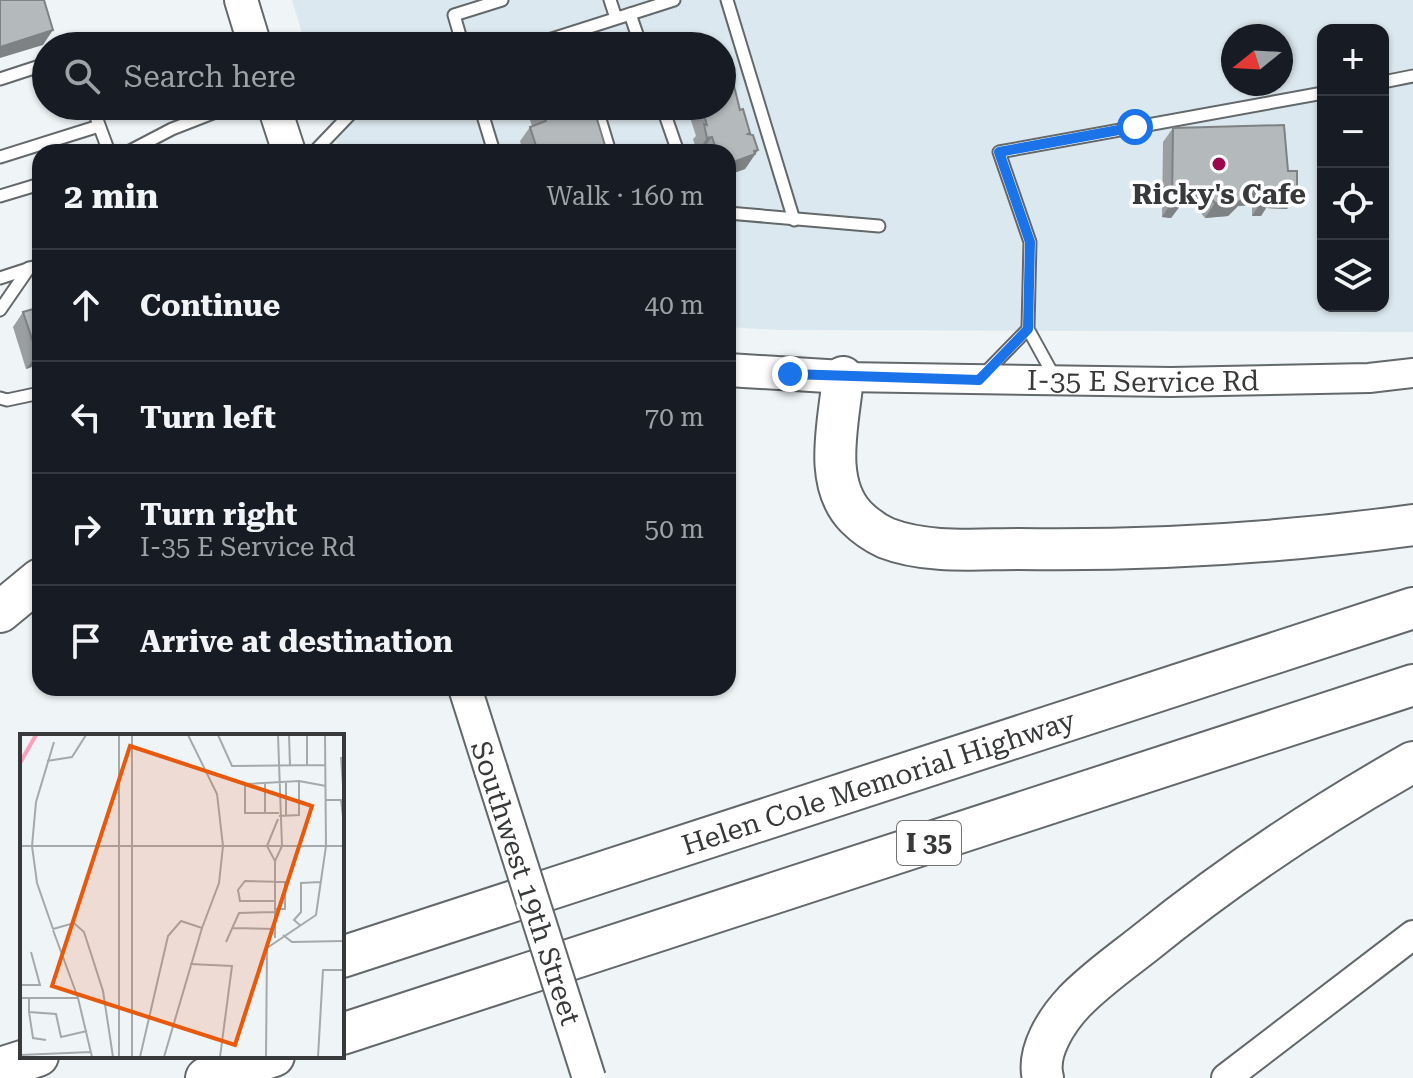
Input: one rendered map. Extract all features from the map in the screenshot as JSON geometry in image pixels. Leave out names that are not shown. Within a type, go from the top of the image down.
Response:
[{"type":"highway","points":[[843,377],[837,484],[844,501],[856,517],[888,538],[946,548],[1080,550],[1218,546],[1413,525]]},
{"type":"highway","points":[[0,612],[32,586]]},
{"type":"highway","name":"Helen Cole Memorial Highway","points":[[344,956],[1413,608]]},
{"type":"highway","name":"I 35","points":[[344,1033],[1413,685]]},
{"type":"highway","points":[[1043,1078],[1044,1053],[1054,1028],[1074,1002],[1100,978],[1263,854],[1413,762]]},
{"type":"highway","points":[[0,1068],[32,1058]]},
{"type":"highway","points":[[206,1078],[268,1058]]},
{"type":"main road","points":[[241,0],[251,32]]},
{"type":"main road","points":[[279,120],[286,144]]},
{"type":"main road","name":"I-35 E Service Rd","points":[[736,370],[843,377]]},
{"type":"main road","name":"Southwest 19th Street","points":[[468,696],[589,1078]]},
{"type":"street","name":"I-35 E Service Rd","points":[[843,377],[1057,382],[1369,378],[1413,373]]},
{"type":"street","points":[[1226,1078],[1413,935]]},
{"type":"lane","points":[[459,32],[454,15],[502,0]]},
{"type":"lane","points":[[610,0],[616,18]]},
{"type":"lane","points":[[570,32],[674,0]]},
{"type":"lane","points":[[727,0],[794,220]]},
{"type":"lane","points":[[630,14],[636,32]]},
{"type":"lane","points":[[0,79],[32,69]]},
{"type":"lane","points":[[1389,81],[1413,76]]},
{"type":"lane","points":[[1057,382],[1028,329],[1030,242],[999,152],[1317,94]]},
{"type":"lane","points":[[97,120],[106,144]]},
{"type":"lane","points":[[143,144],[195,120]]},
{"type":"lane","points":[[322,144],[345,120]]},
{"type":"lane","points":[[484,120],[492,144]]},
{"type":"lane","points":[[600,120],[608,144]]},
{"type":"lane","points":[[667,120],[675,144]]},
{"type":"lane","points":[[42,144],[99,126]]},
{"type":"lane","points":[[0,157],[32,147]]},
{"type":"lane","points":[[0,196],[32,186]]},
{"type":"lane","points":[[736,214],[879,226]]},
{"type":"lane","points":[[0,278],[32,267]]},
{"type":"lane","points":[[0,310],[32,270]]},
{"type":"lane","points":[[979,380],[1028,329]]},
{"type":"lane","points":[[0,398],[7,400],[32,395]]},
{"type":"shaded area","points":[[292,0],[1413,0],[1413,332],[736,327],[736,144],[337,144],[330,120],[736,120],[736,32],[302,32]]},
{"type":"building","points":[[0,0],[44,0],[53,30],[32,32],[32,37],[0,47]]},
{"type":"building","points":[[736,94],[748,134],[753,135],[758,150],[736,161],[736,144],[714,144],[712,137],[707,138],[704,124],[707,125],[705,120],[736,120]]},
{"type":"building","points":[[597,120],[605,144],[535,144],[530,127],[546,121]]},
{"type":"building","name":"Ricky's Cafe","points":[[1284,125],[1288,171],[1297,171],[1297,195],[1273,193],[1271,201],[1262,201],[1262,191],[1249,191],[1239,202],[1215,203],[1206,192],[1188,191],[1181,203],[1172,202],[1173,128]]},
{"type":"building","points":[[32,309],[32,339],[23,312]]},
{"type":"place","name":"Ricky's Cafe","points":[[1219,164]]},
{"type":"route","points":[[790,374],[979,380],[1028,329],[1030,242],[999,152],[1135,127]]}]
